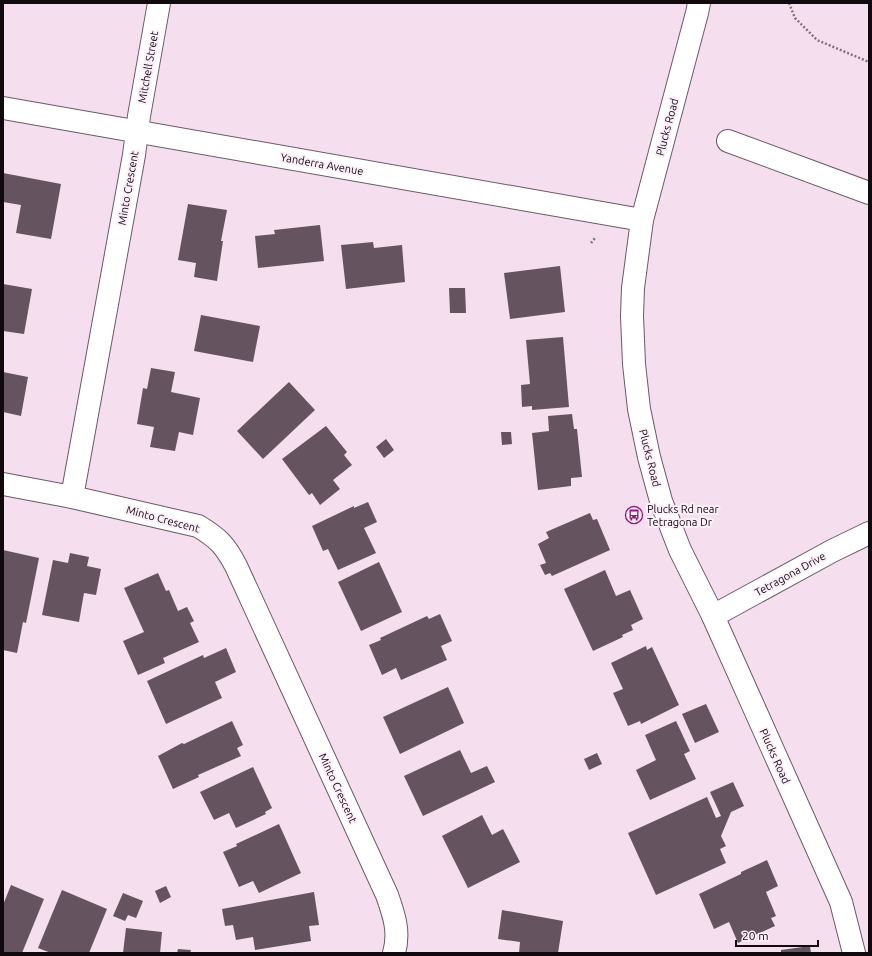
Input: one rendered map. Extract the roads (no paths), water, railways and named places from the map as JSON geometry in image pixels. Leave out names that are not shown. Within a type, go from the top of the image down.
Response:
[{"type":"street","name":"Mitchell Street","points":[[137,131],[160,3]]},
{"type":"street","name":"Plucks Road","points":[[699,3],[642,220],[633,288],[632,316],[634,364],[639,409],[648,457],[661,501],[680,550],[713,616],[841,902],[854,953]]},
{"type":"street","name":"Yanderra Avenue","points":[[3,108],[642,220]]},
{"type":"street","name":"Minto Crescent","points":[[137,131],[134,155],[72,497],[198,526],[214,536],[227,549],[387,895],[395,918],[397,933],[394,953]]},
{"type":"street","points":[[728,141],[869,193]]},
{"type":"street","points":[[3,484],[72,497]]},
{"type":"street","name":"Tetragona Drive","points":[[713,616],[832,551],[869,533]]},
{"type":"place","name":"Plucks Rd near Tetragona Dr","points":[[634,515]]}]
